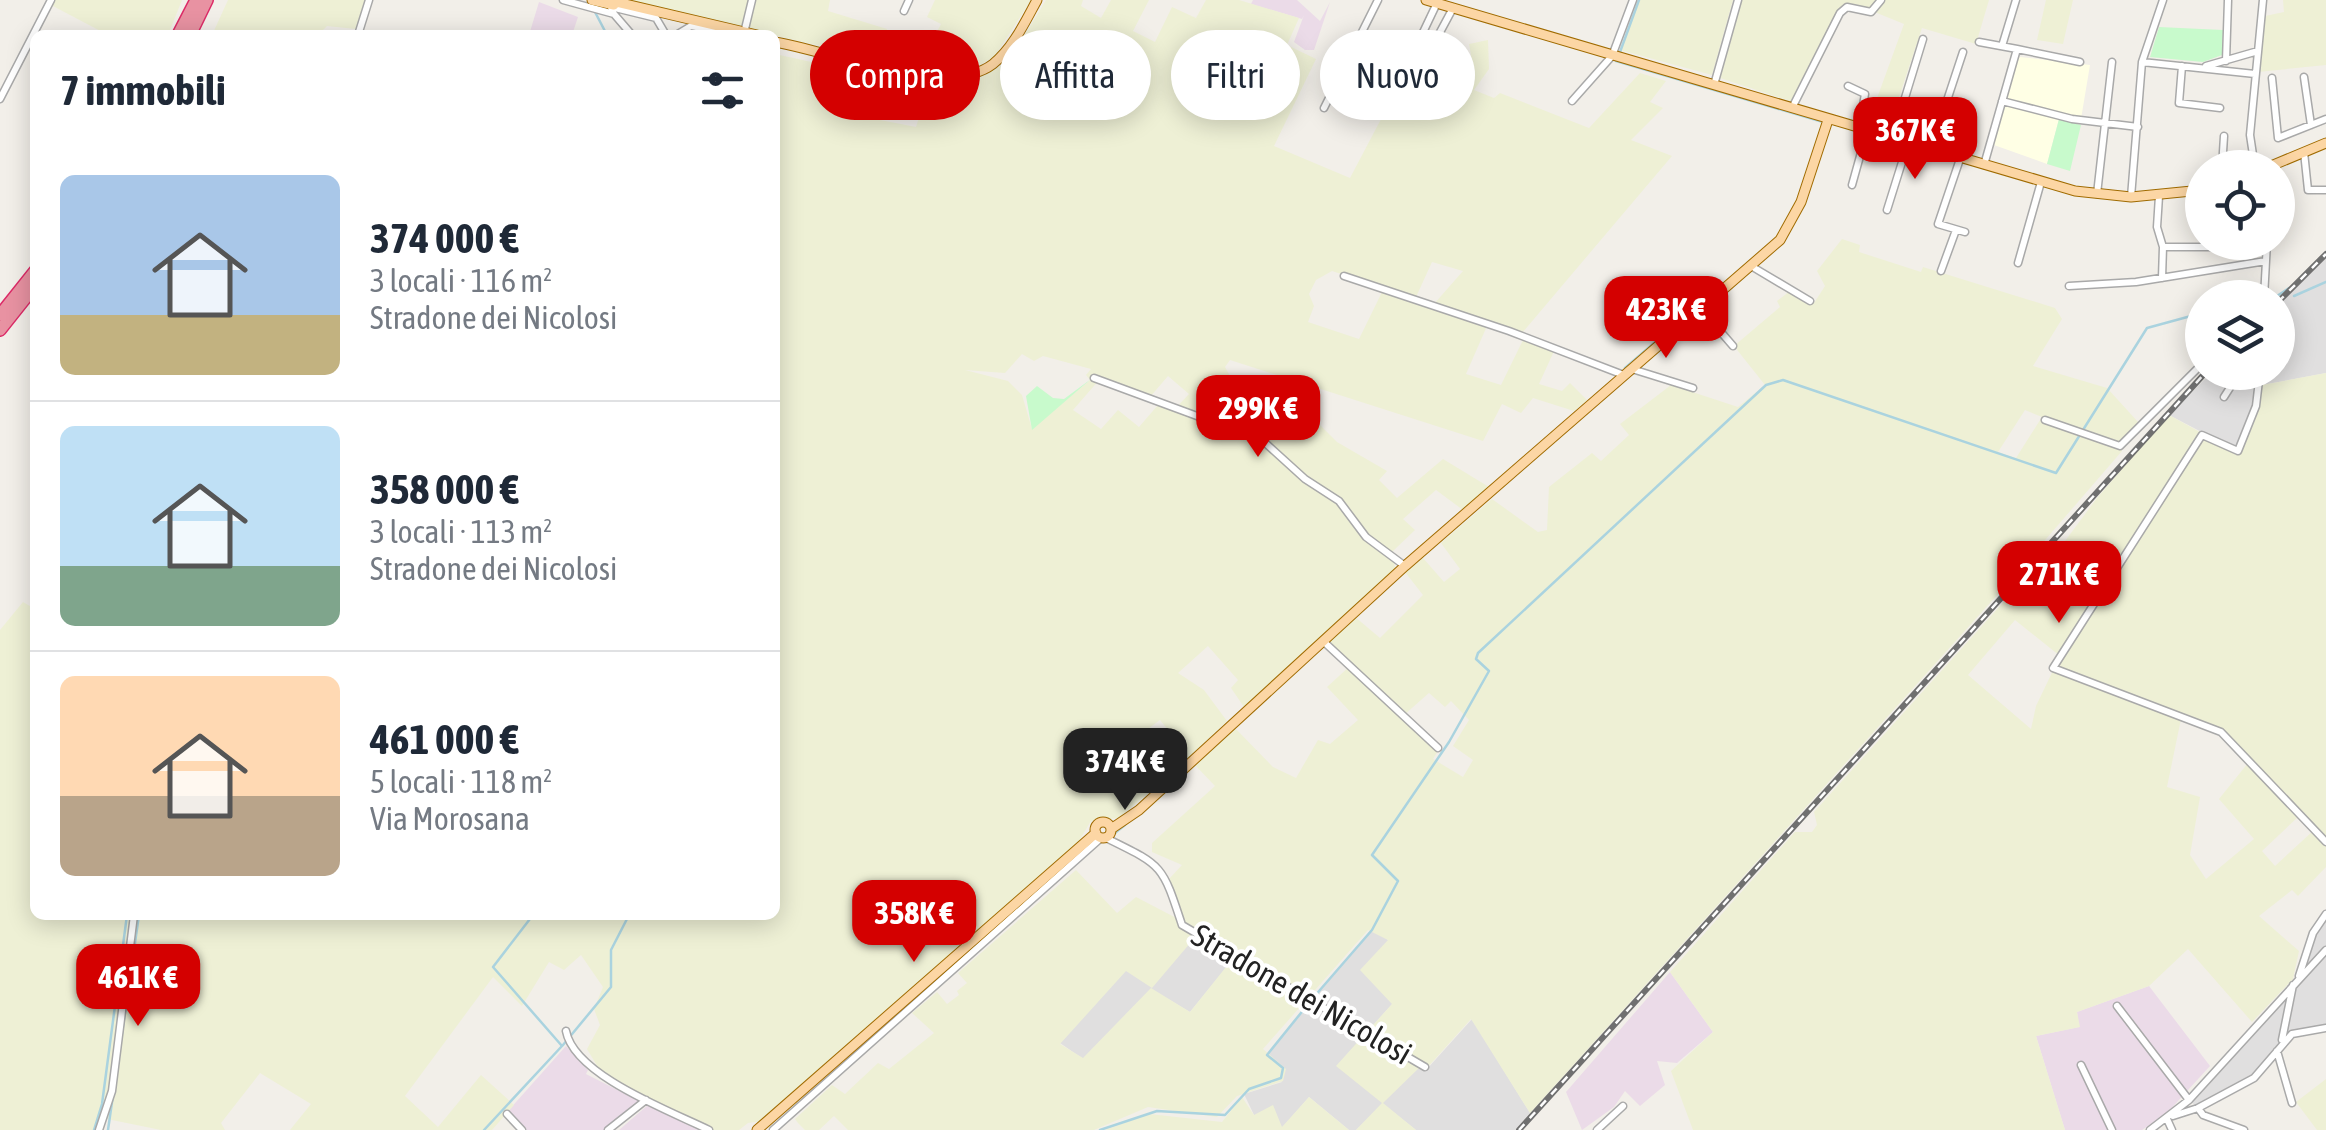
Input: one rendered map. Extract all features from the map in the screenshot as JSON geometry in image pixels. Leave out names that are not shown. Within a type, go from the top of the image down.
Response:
[{"type":"highway","points":[[181,30],[196,0]]},
{"type":"highway","points":[[192,30],[207,0]]},
{"type":"highway","points":[[0,315],[30,278]]},
{"type":"highway","points":[[0,330],[30,292]]},
{"type":"main road","points":[[594,0],[729,30]]},
{"type":"main road","points":[[608,0],[731,30]]},
{"type":"main road","points":[[780,42],[932,77],[961,78],[1000,58],[1037,0]]},
{"type":"main road","points":[[1432,2],[2041,182],[2097,195],[2185,193]]},
{"type":"main road","points":[[746,1130],[758,1130],[1103,834],[1138,810],[1405,566],[1788,231],[1828,120]]},
{"type":"main road","points":[[2295,156],[2326,143]]},
{"type":"street","points":[[36,30],[52,0]]},
{"type":"street","points":[[360,30],[369,0]]},
{"type":"street","points":[[563,0],[615,14],[628,30]]},
{"type":"street","points":[[594,0],[654,18],[662,30]]},
{"type":"street","points":[[740,30],[752,0]]},
{"type":"street","points":[[904,11],[909,0]]},
{"type":"street","points":[[1363,30],[1378,0]]},
{"type":"street","points":[[1572,101],[1612,56],[1633,0]]},
{"type":"street","points":[[1714,86],[1738,0]]},
{"type":"street","points":[[1792,109],[1840,13],[1848,7],[1871,12],[1881,0]]},
{"type":"street","points":[[2002,46],[2016,0]]},
{"type":"street","points":[[2131,197],[2142,62],[2162,0]]},
{"type":"street","points":[[2226,61],[2228,0]]},
{"type":"street","points":[[2252,150],[2250,135],[2263,0]]},
{"type":"street","points":[[1421,30],[1432,2]]},
{"type":"street","points":[[622,3],[674,19]]},
{"type":"street","points":[[1441,30],[1453,8]]},
{"type":"street","points":[[667,30],[674,19]]},
{"type":"street","points":[[674,19],[675,30]]},
{"type":"street","points":[[684,30],[692,26],[723,30]]},
{"type":"street","points":[[1892,138],[1923,39]]},
{"type":"street","points":[[0,99],[30,42]]},
{"type":"street","points":[[1979,42],[2080,62]]},
{"type":"street","points":[[1983,166],[2017,49]]},
{"type":"street","points":[[2202,68],[2258,51]]},
{"type":"street","points":[[1931,150],[1962,52]]},
{"type":"street","points":[[2097,195],[2112,62]]},
{"type":"street","points":[[2142,62],[2255,74]]},
{"type":"street","points":[[2182,66],[2178,103],[2220,108]]},
{"type":"street","points":[[2304,77],[2311,125]]},
{"type":"street","points":[[2272,78],[2278,138],[2326,120]]},
{"type":"street","points":[[1848,86],[1866,94],[1852,184]]},
{"type":"street","points":[[2002,101],[2105,124],[2138,127]]},
{"type":"street","points":[[2223,150],[2224,136]]},
{"type":"street","points":[[1886,210],[1908,143]]},
{"type":"street","points":[[2304,152],[2308,190],[2326,190]]},
{"type":"street","points":[[1960,159],[1938,224],[1965,232]]},
{"type":"street","points":[[2018,264],[2041,182]]},
{"type":"street","points":[[2159,196],[2157,226],[2162,278]]},
{"type":"street","points":[[1940,270],[1956,230]]},
{"type":"street","points":[[2162,248],[2185,248]]},
{"type":"street","points":[[2069,286],[2162,278],[2266,261],[2265,280]]},
{"type":"street","points":[[1749,264],[1810,301]]},
{"type":"street","points":[[1344,276],[1625,371],[1693,388]]},
{"type":"street","points":[[1699,307],[1733,346]]},
{"type":"street","points":[[1094,378],[1262,440],[1305,479],[1339,500],[1366,537],[1405,566]]},
{"type":"street","points":[[2046,420],[2120,446],[2185,381]]},
{"type":"street","points":[[2224,397],[2228,390]]},
{"type":"street","points":[[2258,390],[2256,406],[2238,451],[2202,435],[2053,668],[2220,732],[2326,842]]},
{"type":"street","points":[[1322,640],[1438,748]]},
{"type":"street","points":[[773,1130],[1103,834]]},
{"type":"street","name":"Stradone dei Nicolosi","points":[[1103,834],[1160,867],[1173,890],[1182,925],[1425,1067]]},
{"type":"street","points":[[2282,1042],[2294,986],[2313,933],[2326,914]]},
{"type":"street","points":[[99,1130],[112,1090],[133,920]]},
{"type":"street","points":[[2150,1130],[2190,1100],[2326,950]]},
{"type":"street","points":[[2117,1006],[2190,1100]]},
{"type":"street","points":[[2170,1118],[2198,1108],[2254,1078],[2292,1034],[2326,1028]]},
{"type":"street","points":[[566,1031],[594,1074],[709,1130]]},
{"type":"street","points":[[2277,1050],[2292,1103]]},
{"type":"street","points":[[2081,1065],[2112,1130]]},
{"type":"street","points":[[608,1130],[646,1100]]},
{"type":"street","points":[[1597,1130],[1624,1106]]},
{"type":"street","points":[[2198,1108],[2203,1116],[2244,1130]]},
{"type":"street","points":[[507,1114],[522,1130]]},
{"type":"street","points":[[2170,1118],[2172,1130]]},
{"type":"shaded area","points":[[53,0],[182,0],[170,30],[98,30],[51,5]]},
{"type":"shaded area","points":[[228,0],[366,0],[356,29],[327,26],[323,30],[214,30]]},
{"type":"shaded area","points":[[620,0],[830,0],[828,11],[887,29],[810,30],[810,44],[780,37],[780,30],[751,30]]},
{"type":"shaded area","points":[[935,0],[1031,0],[1012,30],[1000,30],[1000,48],[980,65],[980,30],[938,30],[941,24],[927,17]]},
{"type":"shaded area","points":[[1046,0],[1083,0],[1081,6],[1101,18],[1111,0],[1149,0],[1134,30],[1028,30]]},
{"type":"shaded area","points":[[1206,0],[1239,0],[1299,18],[1294,30],[1171,30],[1171,120],[1287,120],[1274,146],[1350,178],[1381,120],[1475,120],[1475,90],[1494,98],[1500,93],[1589,128],[1640,73],[1666,81],[1650,102],[1663,108],[1631,140],[1672,156],[1522,333],[1555,349],[1539,384],[1562,391],[1570,383],[1587,400],[1574,411],[1533,398],[1521,413],[1502,404],[1483,441],[1230,360],[1225,367],[1247,406],[1255,401],[1270,416],[1279,410],[1294,424],[1309,414],[1337,442],[1387,471],[1379,480],[1397,498],[1443,459],[1489,487],[1463,510],[1436,490],[1403,519],[1415,530],[1393,551],[1395,569],[1244,707],[1231,688],[1238,680],[1208,646],[1178,673],[1204,690],[1227,721],[1178,767],[1158,751],[1174,737],[1160,720],[1141,734],[1145,739],[1124,760],[1151,791],[1118,818],[1091,821],[1074,849],[762,1121],[748,1123],[739,1130],[712,1130],[602,1074],[587,1049],[600,1025],[594,1009],[603,987],[581,955],[564,970],[549,962],[522,1006],[493,977],[405,1096],[438,1127],[481,1075],[514,1105],[492,1130],[290,1130],[311,1104],[260,1073],[221,1123],[225,1130],[161,1130],[107,1119],[135,920],[780,920],[780,55],[810,62],[810,120],[880,120],[916,127],[918,120],[980,120],[980,78],[1000,66],[1000,120],[1151,120],[1151,40],[1155,42],[1172,7],[1196,18]],"holes":[[[1432,262],[1463,271],[1434,304],[1416,297]],[[1332,271],[1384,288],[1359,339],[1308,322],[1314,306],[1309,294],[1316,280]],[[1487,326],[1523,340],[1501,385],[1466,374]],[[1022,354],[1034,361],[1043,356],[1091,369],[1086,375],[1090,380],[1032,429],[1022,395],[1008,381],[965,370],[1005,373]],[[1168,376],[1189,394],[1174,410],[1158,405],[1139,427],[1118,410],[1101,429],[1073,410],[1100,379],[1150,397]]]},
{"type":"shaded area","points":[[1253,0],[1297,0],[1320,21],[1330,2],[1314,50],[1300,46],[1298,30],[1304,15],[1302,19],[1251,4]]},
{"type":"shaded area","points":[[1639,0],[1733,0],[1712,75],[1620,50]]},
{"type":"shaded area","points":[[1738,0],[1989,0],[1976,44],[1922,28],[1888,130],[1868,123],[1904,24],[1855,4],[1843,6],[1793,102],[1717,77]]},
{"type":"shaded area","points":[[2046,0],[2073,0],[2063,44],[2037,40]]},
{"type":"shaded area","points":[[2283,0],[2326,0],[2326,65],[2258,72],[2265,16],[2284,12]]},
{"type":"shaded area","points":[[539,2],[578,17],[574,30],[531,30]]},
{"type":"shaded area","points":[[1488,40],[1489,69],[1475,89],[1475,43]]},
{"type":"shaded area","points":[[1300,51],[1316,59],[1300,92]]},
{"type":"shaded area","points":[[2020,57],[2090,65],[2081,119],[2007,100],[2015,61]]},
{"type":"shaded area","points":[[2005,106],[2059,119],[2047,164],[1994,145]]},
{"type":"shaded area","points":[[1842,239],[1860,245],[1859,252],[1921,272],[1923,267],[2055,308],[2062,319],[2033,366],[2107,388],[2139,423],[2120,444],[2122,451],[2008,583],[1530,1113],[1471,1019],[1426,1069],[1421,1066],[1383,1103],[1416,1130],[1356,1130],[1382,1103],[1336,1066],[1392,1004],[1360,970],[1388,940],[1368,930],[1263,1049],[1286,1069],[1283,1081],[1237,1096],[1217,1117],[1148,1107],[1094,1130],[848,1130],[834,1116],[819,1130],[805,1130],[798,1123],[795,1119],[832,1085],[845,1094],[878,1063],[889,1069],[934,1033],[912,1013],[937,992],[947,1004],[959,995],[957,991],[967,983],[958,973],[1076,870],[1117,913],[1136,897],[1182,921],[1169,879],[1182,865],[1152,852],[1152,843],[1215,786],[1194,764],[1234,727],[1273,767],[1296,778],[1318,740],[1330,744],[1358,720],[1327,687],[1350,666],[1325,641],[1354,616],[1380,638],[1423,595],[1405,572],[1423,558],[1444,582],[1460,569],[1441,543],[1492,499],[1538,532],[1547,530],[1549,487],[1592,453],[1601,461],[1629,435],[1620,424],[1671,385],[1738,407],[1765,385],[1734,346],[1780,307],[1777,301],[1790,291],[1814,303],[1825,286],[1817,271]],"holes":[[[2025,410],[2042,417],[2016,458],[1998,452]],[[1429,693],[1445,707],[1451,701],[1469,720],[1453,746],[1473,760],[1463,777],[1433,759],[1440,748],[1404,715]],[[1197,935],[1234,957],[1190,1012],[1151,988],[1083,1058],[1060,1044],[1126,971],[1152,988]]]},
{"type":"shaded area","points":[[2326,258],[2326,373],[2295,379],[2295,289]]},
{"type":"shaded area","points":[[2326,373],[2326,842],[2231,739],[2181,719],[2167,787],[2200,797],[2190,855],[2206,879],[2254,839],[2219,799],[2248,763],[2298,817],[2262,851],[2275,866],[2313,831],[2326,846],[2326,867],[2298,896],[2292,890],[2259,916],[2299,951],[2293,979],[2252,1022],[2188,949],[2149,986],[2077,1012],[2080,1027],[2036,1036],[2065,1130],[1693,1130],[1671,1071],[1713,1032],[1670,972],[1795,832],[1812,832],[1817,825],[1814,812],[2009,596],[2042,572],[2097,498],[2169,415],[2238,453],[2253,426],[2261,390],[2295,390],[2295,379]],"holes":[[[2015,620],[2060,656],[2036,706],[2031,729],[1968,675]]]},
{"type":"shaded area","points":[[2194,390],[2258,390],[2256,406],[2238,451],[2169,415]]},
{"type":"shaded area","points":[[23,602],[30,606],[30,920],[131,920],[109,1091],[99,1130],[0,1130],[0,630]]},
{"type":"shaded area","points":[[2326,914],[2326,1028],[2292,1034],[2254,1078],[2198,1108],[2189,1100],[2297,980],[2306,951]]},
{"type":"shaded area","points":[[1373,927],[1388,940],[1393,1003],[1337,1066],[1427,1069],[1472,1019],[1530,1113],[1515,1130],[1416,1130],[1383,1104],[1356,1130],[1349,1130],[1309,1097],[1282,1128],[1254,1115],[1244,1094],[1282,1082],[1263,1060]]},
{"type":"shaded area","points":[[1197,935],[1235,957],[1190,1012],[1151,989],[1083,1059],[1060,1043],[1126,970]]},
{"type":"shaded area","points":[[1670,972],[1713,1032],[1677,1063],[1657,1061],[1665,1085],[1640,1106],[1625,1091],[1614,1107],[1582,1130],[1566,1092]]},
{"type":"shaded area","points":[[2149,986],[2210,1066],[2167,1113],[2142,1130],[2065,1130],[2036,1036],[2079,1027],[2077,1012]]},
{"type":"shaded area","points":[[566,1046],[588,1070],[586,1074],[639,1101],[606,1130],[525,1130],[507,1112]]},
{"type":"shaded area","points":[[2326,1079],[2326,1130],[2317,1130],[2296,1102]]},
{"type":"shaded area","points":[[1242,1097],[1254,1115],[1273,1105],[1282,1127],[1309,1097],[1349,1130],[1105,1130],[1149,1114],[1222,1122]]},
{"type":"shaded area","points":[[648,1105],[701,1130],[619,1130]]},
{"type":"green space","points":[[2159,27],[2223,30],[2222,55],[2203,62],[2150,57]]},
{"type":"green space","points":[[2059,119],[2081,125],[2070,171],[2047,164]]},
{"type":"green space","points":[[1091,379],[1032,430],[1026,396],[1037,386],[1053,398],[1064,399]]},
{"type":"waterway","points":[[1620,52],[1639,0]]},
{"type":"waterway","points":[[595,12],[604,30]]},
{"type":"waterway","points":[[1616,61],[1823,122]]},
{"type":"waterway","points":[[2295,296],[2326,282]]},
{"type":"waterway","points":[[1625,368],[1717,289]]},
{"type":"waterway","points":[[1313,998],[1372,930],[1398,881],[1372,855],[1449,742],[1489,671],[1476,659],[1478,653],[1766,385],[1783,380],[2056,473],[2147,328],[2185,318]]},
{"type":"waterway","points":[[1115,833],[1125,825]]},
{"type":"waterway","points":[[94,1130],[102,1104],[126,920]]},
{"type":"waterway","points":[[108,1130],[138,920]]},
{"type":"waterway","points":[[484,1130],[562,1046],[493,967],[529,920]]},
{"type":"waterway","points":[[563,1045],[611,987],[611,950],[626,920]]},
{"type":"waterway","points":[[1100,1130],[1157,1111],[1225,1115],[1249,1089],[1281,1078],[1283,1068],[1267,1055],[1309,1003]]},
{"type":"waterway","points":[[855,1053],[871,1038]]},
{"type":"railway","points":[[2295,285],[2326,254]]},
{"type":"railway","points":[[1519,1130],[2190,390]]}]
